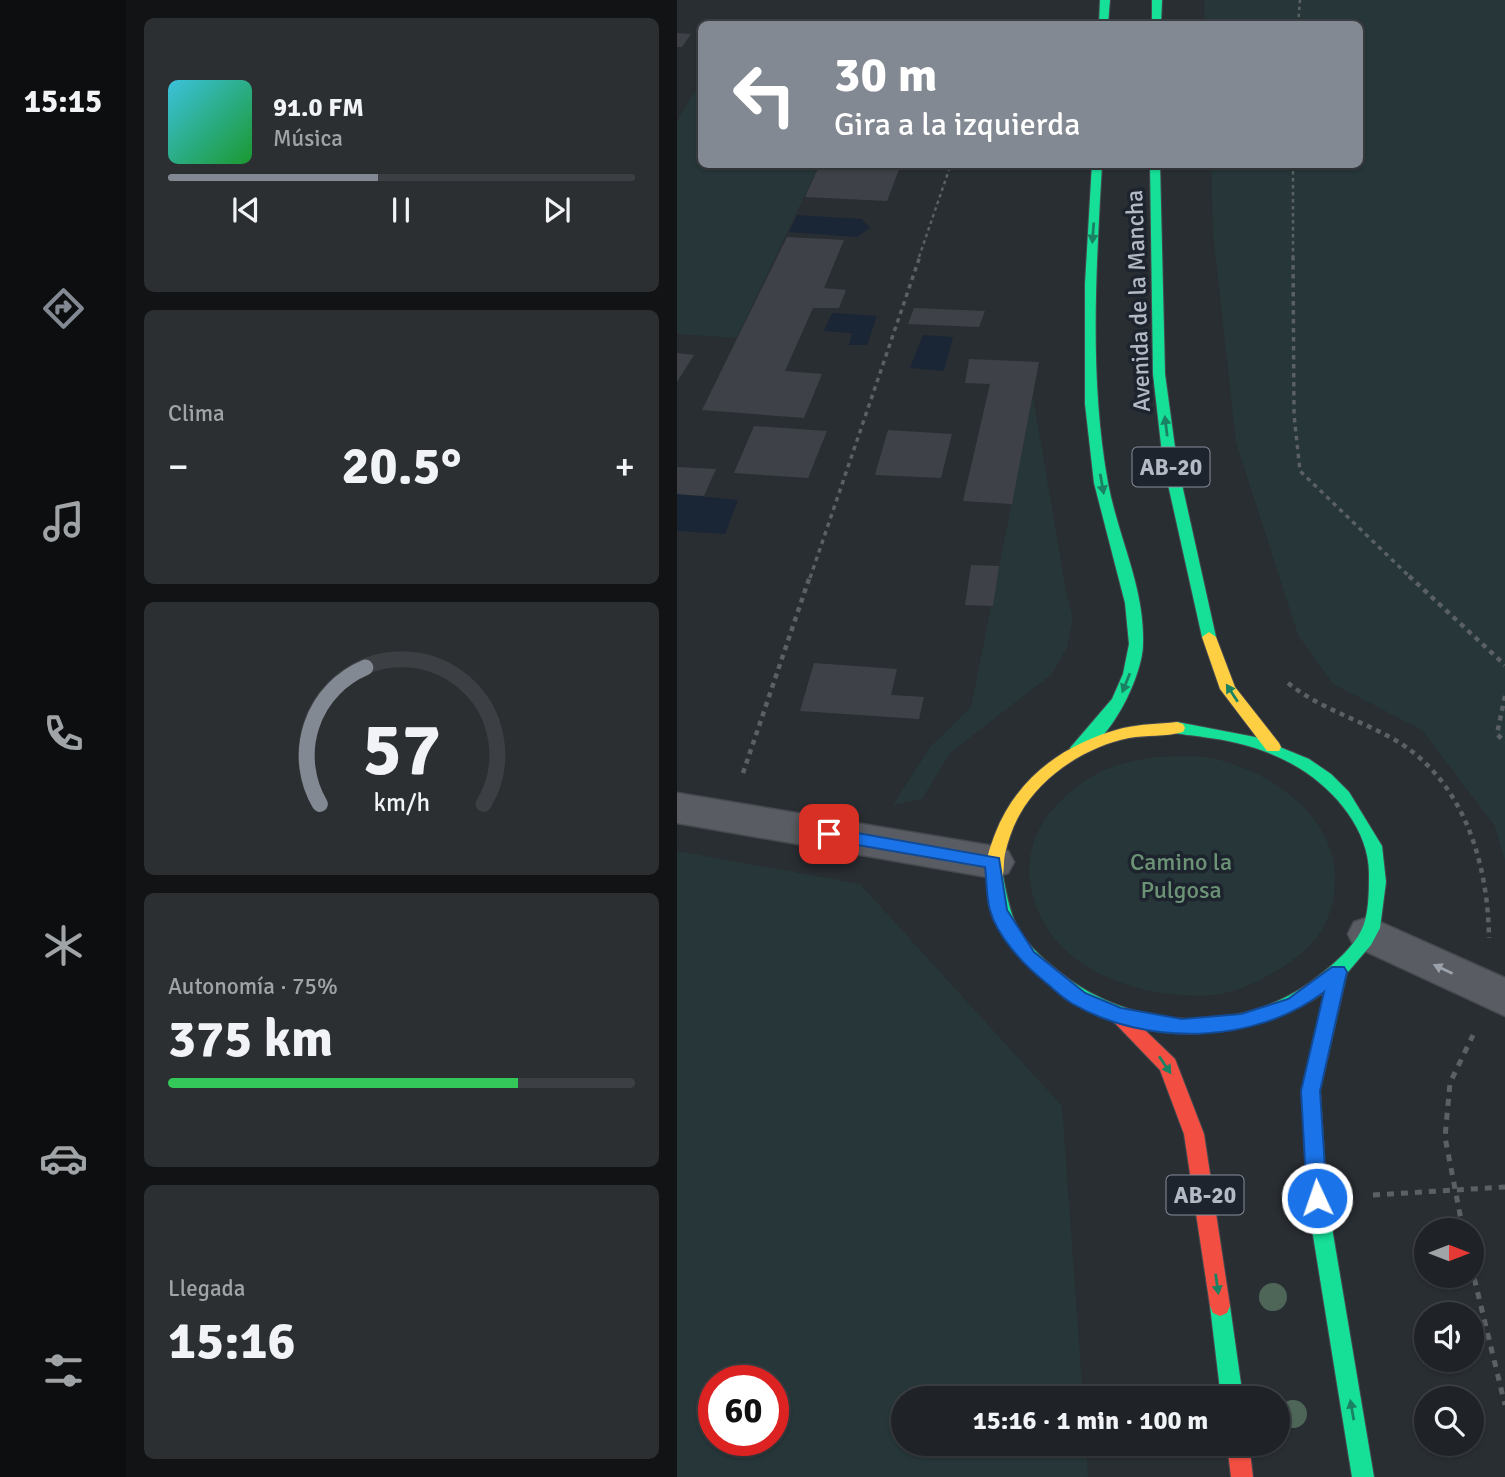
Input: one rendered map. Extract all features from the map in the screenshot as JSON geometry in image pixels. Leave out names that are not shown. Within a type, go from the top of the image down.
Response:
[{"type":"main road","points":[[1104,21],[1105,0]]},
{"type":"main road","points":[[1157,0],[1157,21]]},
{"type":"main road","name":"Avenida de la Mancha","points":[[1071,755],[1101,727],[1124,689],[1133,668],[1136,644],[1133,616],[1101,484],[1091,395],[1088,299],[1097,168]]},
{"type":"main road","name":"Avenida de la Mancha","points":[[1155,168],[1159,374],[1170,462],[1206,630],[1228,689],[1273,747]]},
{"type":"main road","name":"AB-20","points":[[1177,728],[1223,732],[1273,747],[1326,781],[1351,805],[1374,846],[1378,886],[1369,934],[1338,972],[1294,1005],[1241,1022],[1182,1027],[1119,1016],[1078,998],[1027,957],[999,910],[993,862],[1012,809],[1038,777],[1071,755],[1123,734],[1177,728]]},
{"type":"main road","name":"AB-20","points":[[1338,972],[1311,1091],[1317,1198],[1363,1477]]},
{"type":"main road","name":"AB-20","points":[[1119,1016],[1168,1065],[1194,1134],[1207,1207],[1230,1386]]},
{"type":"main road","points":[[1239,1456],[1242,1477]]},
{"type":"street","points":[[677,808],[993,862]]},
{"type":"street","points":[[1369,934],[1496,994]]},
{"type":"path","points":[[1298,21],[1300,0]]},
{"type":"path","points":[[728,817],[950,168]]},
{"type":"path","points":[[1293,168],[1294,415],[1300,471],[1361,532],[1505,665]]},
{"type":"path","points":[[1285,680],[1295,689],[1406,746],[1445,784],[1481,854],[1496,994],[1450,1083],[1445,1137],[1461,1218]]},
{"type":"path","points":[[1505,696],[1497,734],[1505,742]]},
{"type":"path","points":[[1477,1288],[1505,1405]]},
{"type":"green space","points":[[1204,0],[1505,0],[1505,861],[1495,826],[1422,730],[1333,684],[1298,635],[1236,442],[1213,232],[1211,168],[1363,168],[1363,21],[1205,21]]},
{"type":"green space","points":[[698,86],[698,168],[818,168],[737,338],[677,334],[677,121]]},
{"type":"green space","points":[[1033,397],[1073,619],[1067,647],[1052,674],[950,753],[922,799],[893,805],[931,746],[971,707]]},
{"type":"green space","name":"Camino la Pulgosa","points":[[1153,757],[1212,758],[1257,774],[1278,786],[1313,818],[1325,837],[1333,859],[1333,902],[1317,938],[1294,959],[1273,973],[1237,990],[1214,995],[1157,992],[1102,975],[1078,961],[1058,942],[1042,919],[1032,892],[1029,870],[1032,848],[1040,828],[1053,809],[1095,774],[1117,765]]},
{"type":"green space","points":[[677,851],[860,884],[1062,1106],[1082,1386],[891,1386],[891,1456],[1087,1456],[1088,1477],[677,1477]]},
{"type":"water","points":[[797,215],[862,219],[870,228],[857,237],[789,232]]},
{"type":"water","points":[[832,313],[877,316],[867,345],[849,345],[852,333],[824,331]]},
{"type":"water","points":[[923,335],[953,337],[944,371],[910,368]]},
{"type":"water","points":[[677,494],[738,500],[725,534],[677,531]]},
{"type":"building","points":[[677,33],[691,34],[682,47],[677,47]]},
{"type":"building","points":[[818,168],[899,168],[887,201],[805,197]]},
{"type":"building","points":[[787,237],[844,240],[824,288],[846,290],[839,308],[813,308],[785,371],[822,374],[804,418],[702,410]]},
{"type":"building","points":[[914,308],[985,311],[979,327],[908,324]]},
{"type":"building","points":[[677,353],[694,355],[677,382]]},
{"type":"building","points":[[969,359],[1039,362],[1012,504],[963,501],[990,384],[965,383]]},
{"type":"building","points":[[754,426],[827,431],[808,478],[734,473]]},
{"type":"building","points":[[888,430],[952,434],[941,478],[875,475]]},
{"type":"building","points":[[677,467],[716,469],[704,496],[677,494]]},
{"type":"building","points":[[971,565],[999,566],[993,606],[965,605]]},
{"type":"building","points":[[814,663],[897,669],[891,695],[924,697],[919,719],[800,711]]},
{"type":"traffic: fast","points":[[1104,21],[1105,0]]},
{"type":"traffic: fast","points":[[1157,0],[1157,21]]},
{"type":"traffic: fast","points":[[1078,748],[1100,726],[1118,702],[1131,674],[1136,644],[1133,603],[1105,503],[1095,443],[1090,364],[1090,284],[1097,168]]},
{"type":"traffic: fast","points":[[1155,168],[1159,374],[1170,462],[1209,637]]},
{"type":"traffic: fast","points":[[995,876],[1007,923],[1031,958],[1084,999],[1132,1019],[1183,1027],[1254,1018],[1297,1000],[1336,973],[1362,943],[1372,924],[1376,897],[1376,853],[1359,818],[1344,796],[1325,778],[1280,751],[1229,736],[1177,728]]},
{"type":"traffic: fast","points":[[1338,972],[1311,1091],[1317,1198],[1363,1477]]},
{"type":"traffic: fast","points":[[1220,1306],[1230,1386]]},
{"type":"traffic: slow","points":[[1209,637],[1228,689],[1273,747]]},
{"type":"traffic: slow","points":[[995,876],[997,852],[1005,829],[1013,811],[1037,780],[1068,757],[1104,740],[1130,733],[1177,728]]},
{"type":"traffic: jam","points":[[1119,1016],[1168,1065],[1194,1134],[1220,1306]]},
{"type":"traffic: jam","points":[[1239,1456],[1242,1477]]},
{"type":"route","points":[[829,834],[993,862],[999,910],[1027,957],[1078,998],[1119,1016],[1182,1027],[1241,1022],[1294,1005],[1338,972],[1311,1091],[1317,1198]]}]
